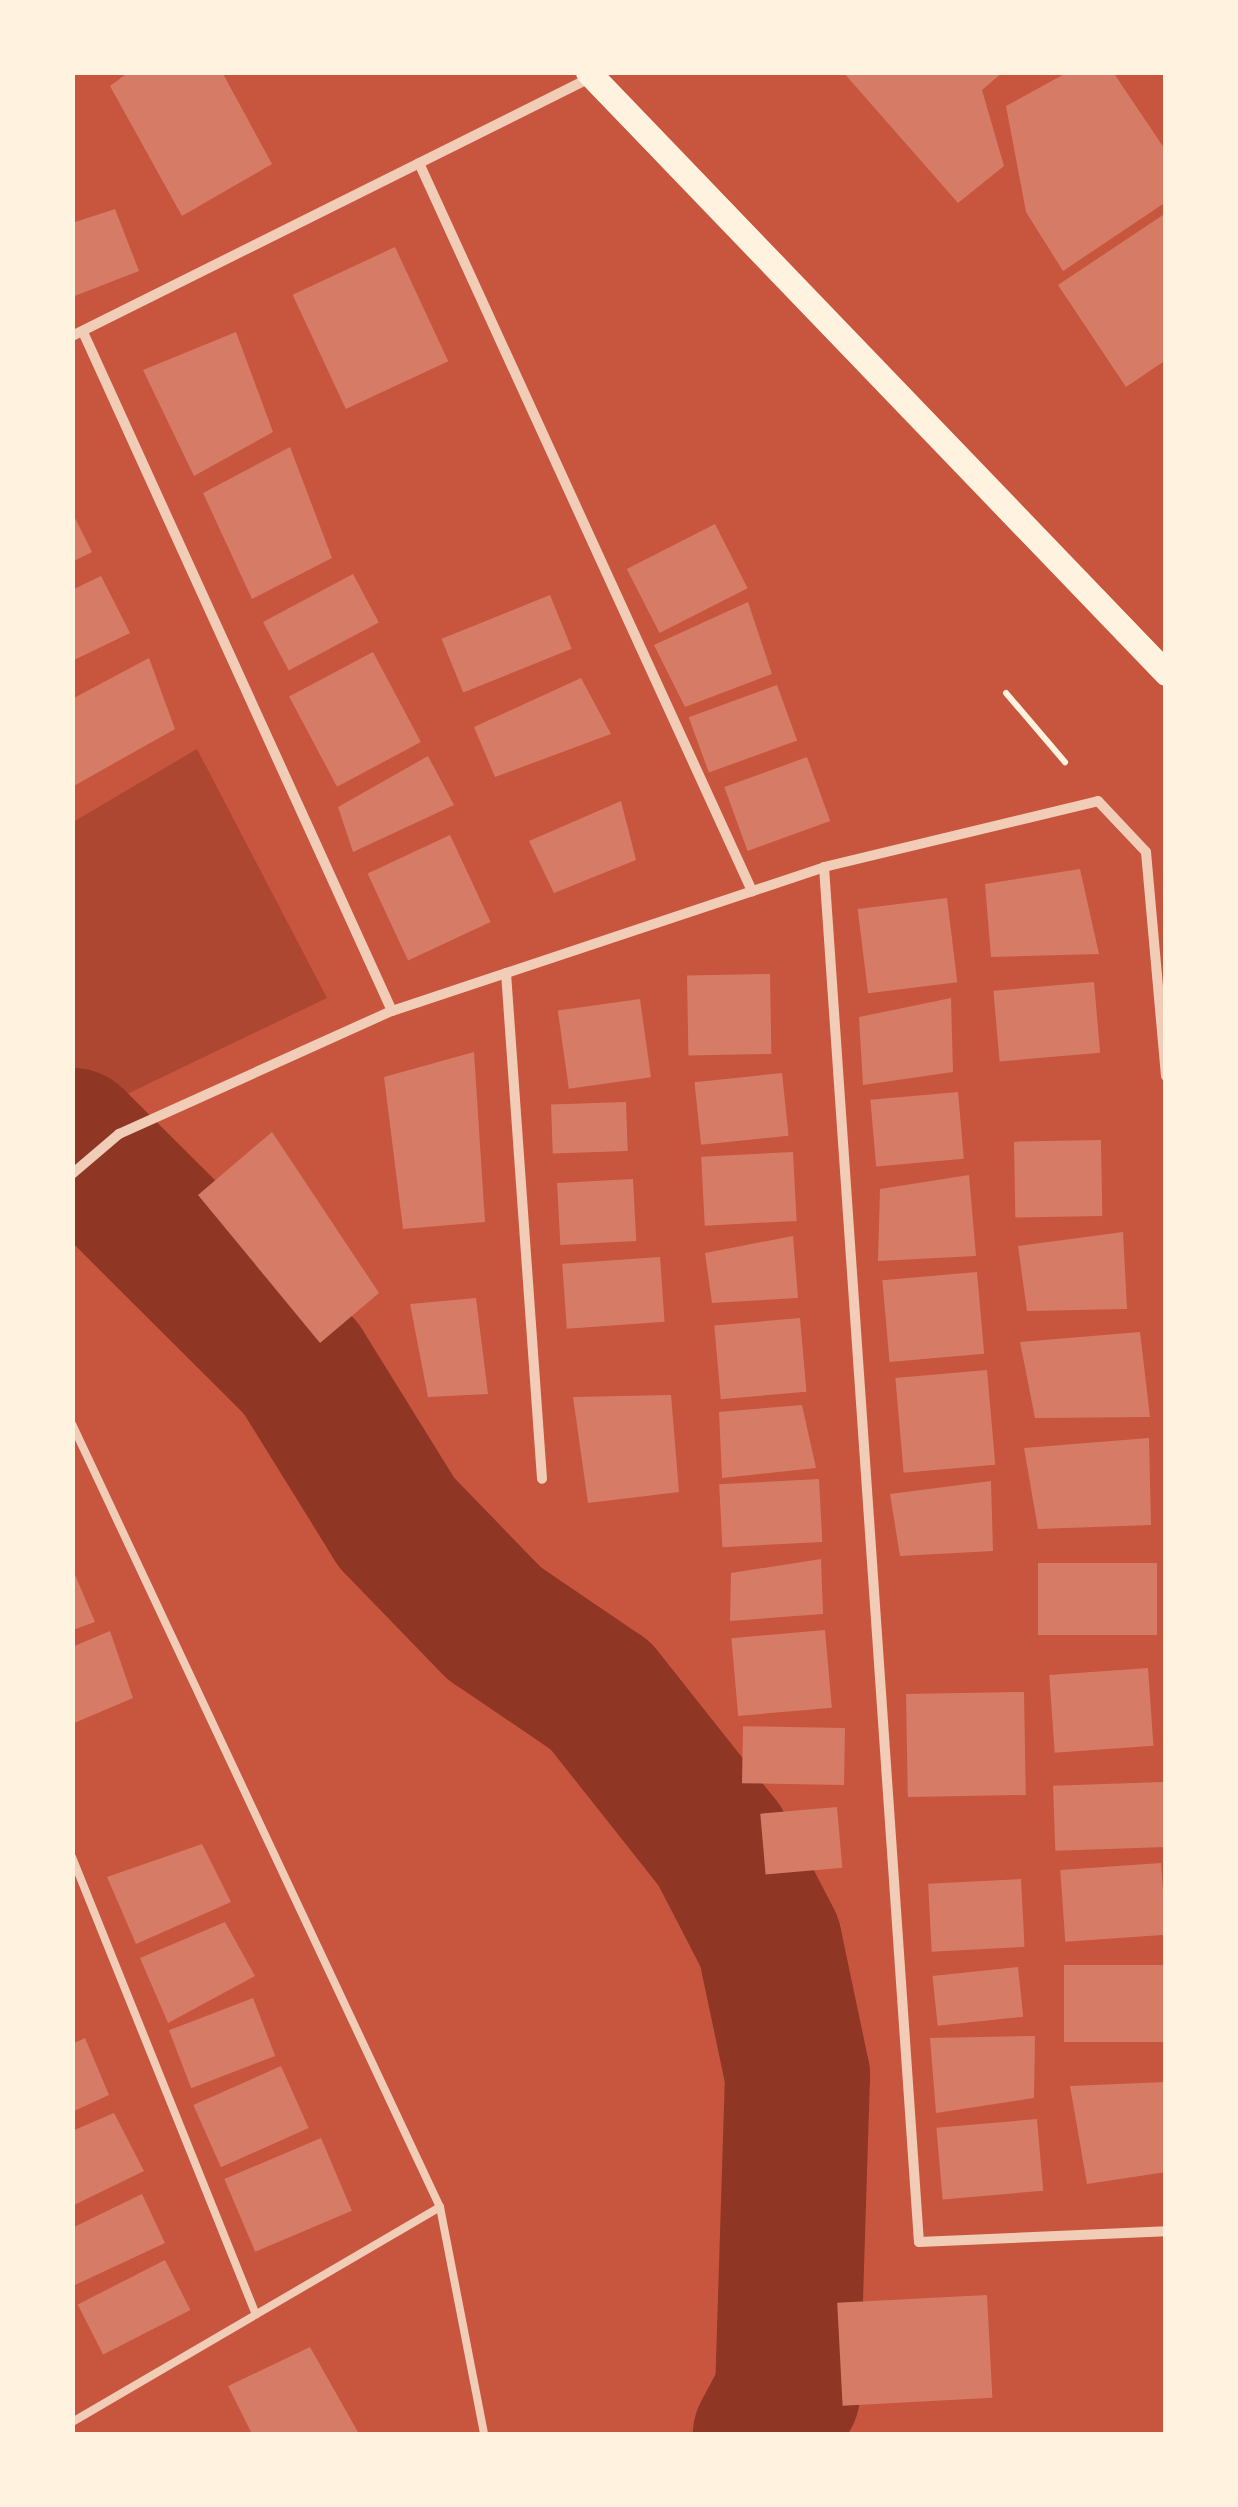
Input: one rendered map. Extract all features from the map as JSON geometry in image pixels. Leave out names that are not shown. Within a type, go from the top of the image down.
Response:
[{"type":"main road","points":[[595,74],[1166,673]]},
{"type":"street","points":[[392,1011],[78,334],[595,74]]},
{"type":"street","points":[[419,163],[752,890]]},
{"type":"street","points":[[72,1174],[119,1134],[392,1011],[824,867],[1098,801],[1146,852],[1166,1076]]},
{"type":"street","points":[[824,867],[919,2242],[1166,2231]]},
{"type":"street","points":[[506,973],[542,1479]]},
{"type":"lane","points":[[72,1424],[440,2208],[484,2434]]},
{"type":"lane","points":[[72,1857],[256,2314]]},
{"type":"lane","points":[[72,2422],[440,2208]]},
{"type":"path","points":[[1006,692],[1076,774]]},
{"type":"shaded area","points":[[197,749],[327,998],[96,1109],[73,1076],[73,822]]},
{"type":"building","points":[[129,72],[222,72],[272,164],[182,216],[110,86]]},
{"type":"building","points":[[843,72],[1003,72],[982,90],[1004,166],[958,203]]},
{"type":"building","points":[[1068,72],[1113,72],[1166,151],[1166,202],[1063,271],[1026,212],[1006,106]]},
{"type":"building","points":[[115,209],[139,271],[72,297],[72,223]]},
{"type":"building","points":[[1166,213],[1166,360],[1126,387],[1058,285]]},
{"type":"building","points":[[395,247],[448,361],[346,409],[293,295]]},
{"type":"building","points":[[236,332],[273,432],[194,476],[143,370]]},
{"type":"building","points":[[290,447],[332,558],[252,599],[203,493]]},
{"type":"building","points":[[72,512],[92,552],[72,562]]},
{"type":"building","points":[[715,524],[748,588],[659,633],[627,569]]},
{"type":"building","points":[[353,574],[379,623],[289,670],[263,622]]},
{"type":"building","points":[[101,576],[130,633],[72,661],[72,590]]},
{"type":"building","points":[[550,595],[572,649],[463,693],[442,639]]},
{"type":"building","points":[[748,602],[772,674],[685,707],[654,645]]},
{"type":"building","points":[[373,652],[421,742],[337,787],[289,697]]},
{"type":"building","points":[[149,658],[175,729],[72,787],[72,699]]},
{"type":"building","points":[[581,678],[611,734],[495,777],[474,727]]},
{"type":"building","points":[[777,685],[797,740],[709,773],[689,717]]},
{"type":"building","points":[[428,756],[454,805],[353,852],[338,807]]},
{"type":"building","points":[[807,757],[830,821],[748,851],[724,787]]},
{"type":"building","points":[[621,801],[636,860],[554,893],[529,841]]},
{"type":"building","points":[[450,835],[491,922],[408,960],[368,873]]},
{"type":"building","points":[[1080,869],[1099,954],[991,957],[985,884]]},
{"type":"building","points":[[947,898],[957,982],[868,993],[858,909]]},
{"type":"building","points":[[770,974],[771,1054],[688,1055],[687,975]]},
{"type":"building","points":[[1094,982],[1100,1053],[1000,1062],[993,991]]},
{"type":"building","points":[[951,998],[953,1072],[863,1085],[859,1017]]},
{"type":"building","points":[[640,999],[651,1077],[569,1089],[558,1011]]},
{"type":"building","points":[[474,1052],[485,1222],[403,1229],[384,1077]]},
{"type":"building","points":[[782,1073],[789,1136],[701,1145],[694,1082]]},
{"type":"building","points":[[958,1092],[964,1159],[876,1166],[870,1100]]},
{"type":"building","points":[[626,1102],[628,1151],[553,1154],[551,1105]]},
{"type":"building","points":[[272,1132],[379,1293],[320,1343],[198,1195]]},
{"type":"building","points":[[1101,1140],[1102,1216],[1015,1218],[1014,1142]]},
{"type":"building","points":[[793,1152],[797,1221],[705,1226],[701,1157]]},
{"type":"building","points":[[969,1175],[976,1256],[878,1261],[880,1189]]},
{"type":"building","points":[[633,1179],[636,1241],[560,1245],[557,1183]]},
{"type":"building","points":[[1123,1232],[1127,1309],[1027,1311],[1018,1246]]},
{"type":"building","points":[[793,1236],[798,1298],[712,1303],[705,1253]]},
{"type":"building","points":[[660,1257],[665,1322],[567,1329],[562,1264]]},
{"type":"building","points":[[977,1272],[984,1354],[890,1362],[882,1280]]},
{"type":"building","points":[[476,1298],[488,1394],[428,1397],[410,1304]]},
{"type":"building","points":[[800,1318],[806,1392],[721,1399],[714,1325]]},
{"type":"building","points":[[1140,1332],[1150,1417],[1035,1418],[1020,1342]]},
{"type":"building","points":[[987,1370],[995,1465],[904,1473],[895,1378]]},
{"type":"building","points":[[671,1395],[679,1492],[588,1503],[573,1397]]},
{"type":"building","points":[[802,1405],[816,1468],[722,1478],[719,1412]]},
{"type":"building","points":[[1149,1438],[1151,1525],[1038,1529],[1024,1448]]},
{"type":"building","points":[[819,1479],[822,1542],[722,1547],[719,1484]]},
{"type":"building","points":[[991,1481],[993,1551],[900,1556],[890,1494]]},
{"type":"building","points":[[821,1559],[823,1614],[730,1621],[731,1573]]},
{"type":"building","points":[[1038,1563],[1157,1563],[1157,1635],[1038,1635]]},
{"type":"building","points":[[73,1570],[95,1622],[73,1630]]},
{"type":"building","points":[[825,1630],[832,1708],[738,1716],[731,1638]]},
{"type":"building","points":[[110,1631],[133,1698],[72,1724],[72,1647]]},
{"type":"building","points":[[1148,1668],[1153,1746],[1055,1753],[1049,1675]]},
{"type":"building","points":[[1024,1692],[1026,1795],[908,1797],[906,1694]]},
{"type":"building","points":[[743,1726],[845,1728],[844,1785],[742,1783]]},
{"type":"building","points":[[1164,1782],[1166,1847],[1055,1851],[1053,1786]]},
{"type":"building","points":[[837,1807],[842,1868],[766,1874],[760,1814]]},
{"type":"building","points":[[202,1844],[231,1902],[136,1944],[107,1877]]},
{"type":"building","points":[[1161,1863],[1166,1935],[1065,1942],[1060,1870]]},
{"type":"building","points":[[1021,1879],[1025,1947],[932,1952],[928,1884]]},
{"type":"building","points":[[225,1922],[255,1976],[168,2023],[140,1958]]},
{"type":"building","points":[[1064,1965],[1166,1965],[1166,2042],[1064,2042]]},
{"type":"building","points":[[1018,1967],[1023,2017],[938,2026],[932,1976]]},
{"type":"building","points":[[253,1998],[275,2056],[191,2088],[169,2030]]},
{"type":"building","points":[[1035,2036],[1034,2098],[936,2113],[930,2038]]},
{"type":"building","points":[[85,2038],[109,2095],[72,2112],[72,2044]]},
{"type":"building","points":[[281,2066],[309,2128],[221,2167],[193,2105]]},
{"type":"building","points":[[1166,2082],[1166,2172],[1087,2184],[1070,2086]]},
{"type":"building","points":[[114,2113],[144,2171],[72,2206],[72,2131]]},
{"type":"building","points":[[1037,2119],[1043,2191],[943,2200],[936,2128]]},
{"type":"building","points":[[321,2138],[352,2211],[255,2252],[224,2179]]},
{"type":"building","points":[[142,2194],[165,2243],[75,2285],[72,2228]]},
{"type":"building","points":[[165,2260],[190,2310],[103,2354],[78,2304]]},
{"type":"building","points":[[987,2295],[992,2398],[843,2406],[837,2303]]},
{"type":"building","points":[[310,2347],[359,2434],[252,2434],[228,2386]]},
{"type":"waterway","points":[[72,1140],[300,1367],[396,1522],[494,1623],[600,1695],[719,1845],[769,1942],[797,2075],[787,2393],[765,2434]]}]
